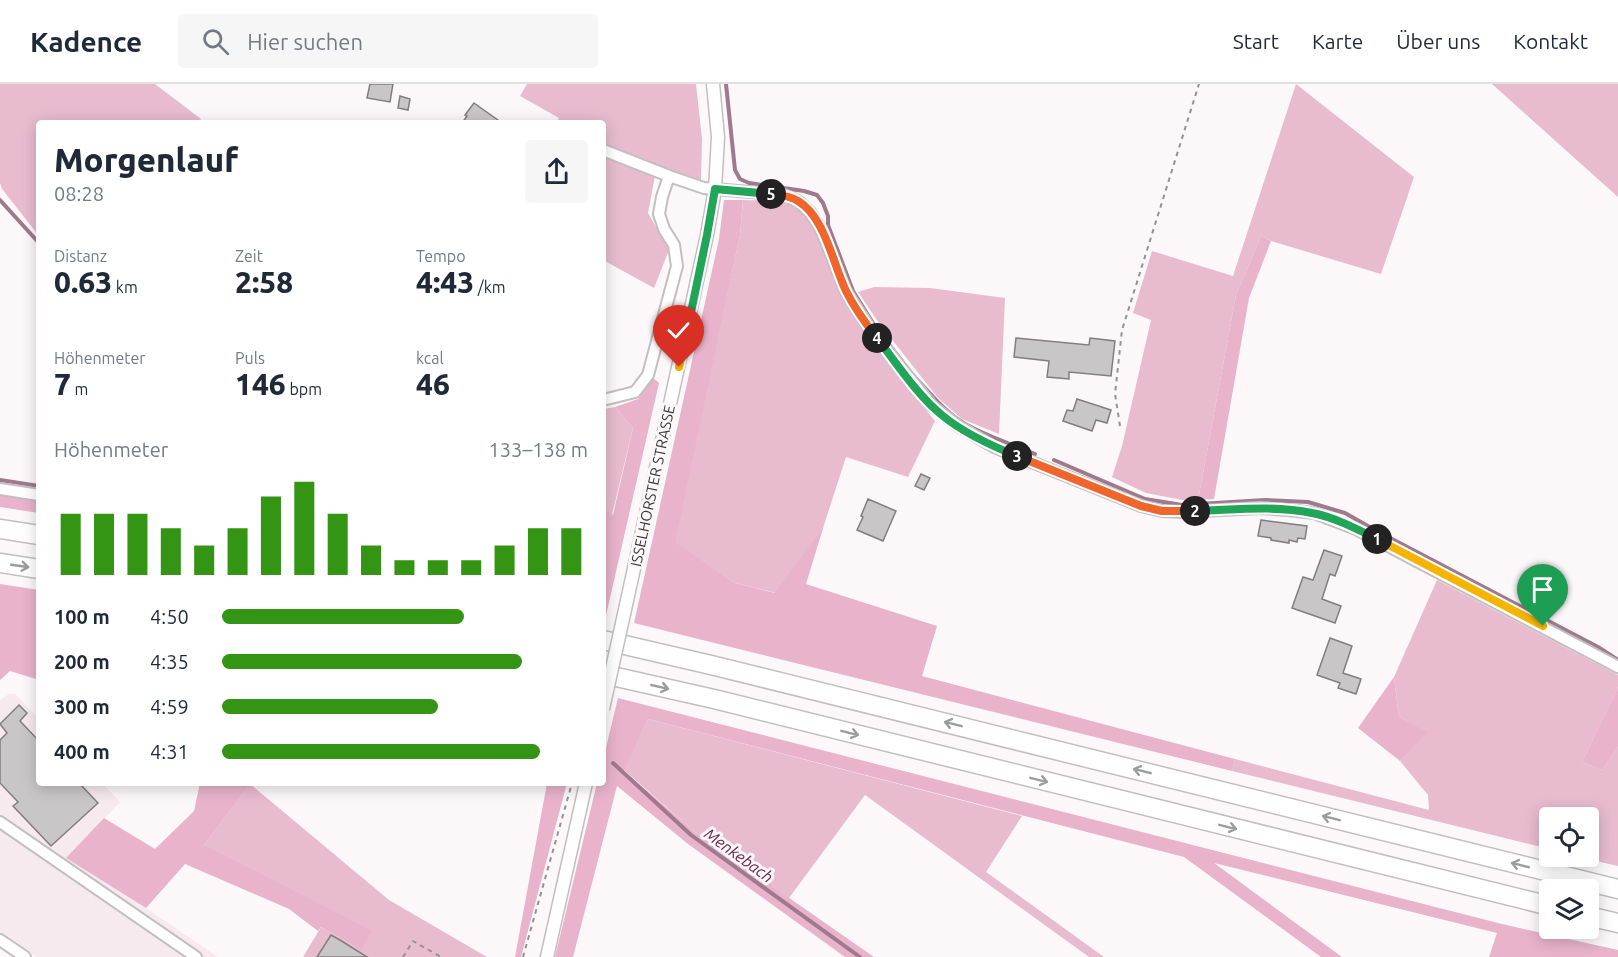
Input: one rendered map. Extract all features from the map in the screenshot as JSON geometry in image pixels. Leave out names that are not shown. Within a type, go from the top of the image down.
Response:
[{"type":"highway","points":[[0,529],[36,535]]},
{"type":"highway","points":[[0,563],[36,569]]},
{"type":"highway","points":[[606,641],[1618,889]]},
{"type":"highway","points":[[606,675],[714,699],[1539,903]]},
{"type":"highway","points":[[1599,919],[1618,923]]},
{"type":"street","name":"ISSELHORSTER STRASSE","points":[[606,694],[696,287],[715,189],[718,137],[714,84]]},
{"type":"street","points":[[606,151],[704,188],[784,195],[798,201],[810,212],[821,229],[846,292],[872,332],[906,375],[932,406],[944,416],[994,447],[1141,506],[1162,511],[1260,508],[1314,513],[1356,529],[1618,667]]},
{"type":"street","points":[[606,399],[635,392],[648,375],[677,266],[674,245],[664,229],[659,214],[669,176]]},
{"type":"street","points":[[0,489],[36,495]]},
{"type":"street","points":[[547,957],[585,786]]},
{"type":"street","points":[[0,822],[196,957]]},
{"type":"street","points":[[0,940],[25,957]]},
{"type":"path","points":[[1120,426],[1114,394],[1122,330],[1199,84]]},
{"type":"path","points":[[523,957],[571,786]]},
{"type":"path","points":[[409,957],[404,956],[413,940],[441,957]]},
{"type":"shaded area","points":[[0,84],[155,84],[201,119],[36,120],[36,232],[2,189],[0,183]]},
{"type":"shaded area","points":[[527,84],[696,84],[702,139],[701,180],[688,180],[606,146],[606,120],[558,120],[559,118],[520,96]]},
{"type":"shaded area","points":[[1296,84],[1414,177],[1381,274],[1261,236],[1236,295],[1198,500],[1182,500],[1146,493],[1112,477],[1122,446],[1151,320],[1133,313],[1152,251],[1233,276]]},
{"type":"shaded area","points":[[1492,84],[1618,84],[1618,197]]},
{"type":"shaded area","points":[[606,155],[655,176],[648,213],[669,250],[654,288],[606,262]]},
{"type":"shaded area","points":[[724,200],[743,200],[740,235],[675,542],[735,583],[775,593],[824,525],[806,584],[937,626],[922,676],[1235,759],[1232,771],[634,623],[719,239]]},
{"type":"shaded area","points":[[743,200],[769,200],[786,203],[794,205],[808,215],[819,233],[838,286],[852,312],[935,421],[908,477],[846,457],[824,525],[776,593],[735,583],[674,542],[740,235]]},
{"type":"shaded area","points":[[1261,236],[1271,241],[1249,298],[1214,499],[1198,500],[1236,295]]},
{"type":"shaded area","points":[[874,287],[930,288],[1005,298],[999,434],[962,419],[938,398],[879,323],[858,292]]},
{"type":"shaded area","points":[[653,378],[659,383],[606,616],[606,510],[613,515],[633,428],[615,407],[638,399]]},
{"type":"shaded area","points":[[615,407],[633,428],[612,515],[606,510],[606,408]]},
{"type":"shaded area","points":[[0,495],[36,501],[36,513],[0,507]]},
{"type":"shaded area","points":[[1437,580],[1618,675],[1618,687],[1582,762],[1602,770],[1618,747],[1618,866],[1599,862],[1599,807],[1539,807],[1539,847],[1232,771],[1235,759],[1429,810],[1428,795],[1400,761],[1427,732],[1399,717],[1394,677]]},
{"type":"shaded area","points":[[0,584],[36,590],[36,679],[10,671],[0,680]]},
{"type":"shaded area","points":[[1394,677],[1399,717],[1428,732],[1400,761],[1358,728]]},
{"type":"shaded area","points":[[1618,687],[1618,747],[1602,770],[1582,762]]},
{"type":"shaded area","points":[[9,694],[15,694],[36,716],[36,786],[105,786],[120,802],[67,858],[218,957],[36,957],[0,932],[0,700]]},
{"type":"shaded area","points":[[618,698],[1539,932],[1539,939],[1569,939],[1618,950],[1618,957],[1489,957],[1497,933],[1214,863],[1342,957],[1321,957],[1184,857],[648,719],[624,771],[696,833],[874,957],[845,957],[688,844],[617,786],[573,957],[555,957],[596,786],[606,786],[606,748]]},
{"type":"shaded area","points":[[648,719],[1022,816],[986,872],[1104,957],[1089,957],[865,795],[789,898],[696,833],[624,770]]},
{"type":"shaded area","points":[[199,786],[249,786],[204,845],[372,931],[361,950],[321,927],[318,931],[289,909],[185,864],[146,908],[66,858],[104,818],[155,849],[194,811]]},
{"type":"shaded area","points":[[248,786],[252,786],[389,900],[487,957],[303,957],[321,927],[361,950],[204,845]]},
{"type":"shaded area","points":[[546,786],[566,786],[521,957],[515,957]]},
{"type":"building","points":[[370,84],[393,84],[390,102],[367,98]]},
{"type":"building","points":[[400,96],[410,99],[408,110],[398,108]]},
{"type":"building","points":[[474,103],[498,120],[464,120],[467,116],[465,115]]},
{"type":"building","points":[[1016,338],[1089,345],[1090,338],[1115,341],[1111,376],[1069,372],[1069,379],[1047,377],[1049,361],[1014,357]]},
{"type":"building","points":[[1077,399],[1111,410],[1107,423],[1096,420],[1092,431],[1063,421],[1067,410],[1073,411]]},
{"type":"building","points":[[921,474],[930,478],[924,490],[915,486]]},
{"type":"building","points":[[868,499],[896,511],[883,541],[857,530]]},
{"type":"building","points":[[1261,520],[1307,526],[1305,539],[1298,538],[1297,542],[1289,540],[1289,543],[1258,536]]},
{"type":"building","points":[[1324,550],[1342,556],[1335,576],[1330,574],[1322,599],[1341,606],[1335,623],[1292,608],[1303,577],[1313,580]]},
{"type":"building","points":[[1330,638],[1352,646],[1343,673],[1361,679],[1356,694],[1338,688],[1340,683],[1317,675]]},
{"type":"building","points":[[19,705],[27,713],[20,721],[36,738],[36,786],[82,786],[98,803],[51,846],[13,806],[18,802],[0,783],[0,740],[7,733],[0,724]]},
{"type":"building","points":[[331,935],[340,940],[367,957],[317,957]]},
{"type":"waterway","points":[[726,84],[735,170],[740,179],[749,183],[817,195],[828,216],[828,225],[853,291],[876,328],[902,361]]},
{"type":"waterway","name":"Menkebach","points":[[0,200],[36,240]]},
{"type":"waterway","points":[[914,376],[942,406],[962,422],[1035,454]]},
{"type":"waterway","points":[[1054,460],[1145,499],[1182,505],[1265,500],[1308,502],[1345,513],[1598,647],[1618,660]]},
{"type":"waterway","points":[[0,480],[36,486]]},
{"type":"waterway","name":"Menkebach","points":[[613,763],[691,835],[860,957]]},
{"type":"route","points":[[679,367],[715,189],[784,195],[798,201],[810,212],[821,229],[846,292],[872,332],[932,406],[957,426],[994,447],[1141,506],[1162,511],[1184,512],[1260,508],[1314,513],[1356,529],[1543,626]]}]
